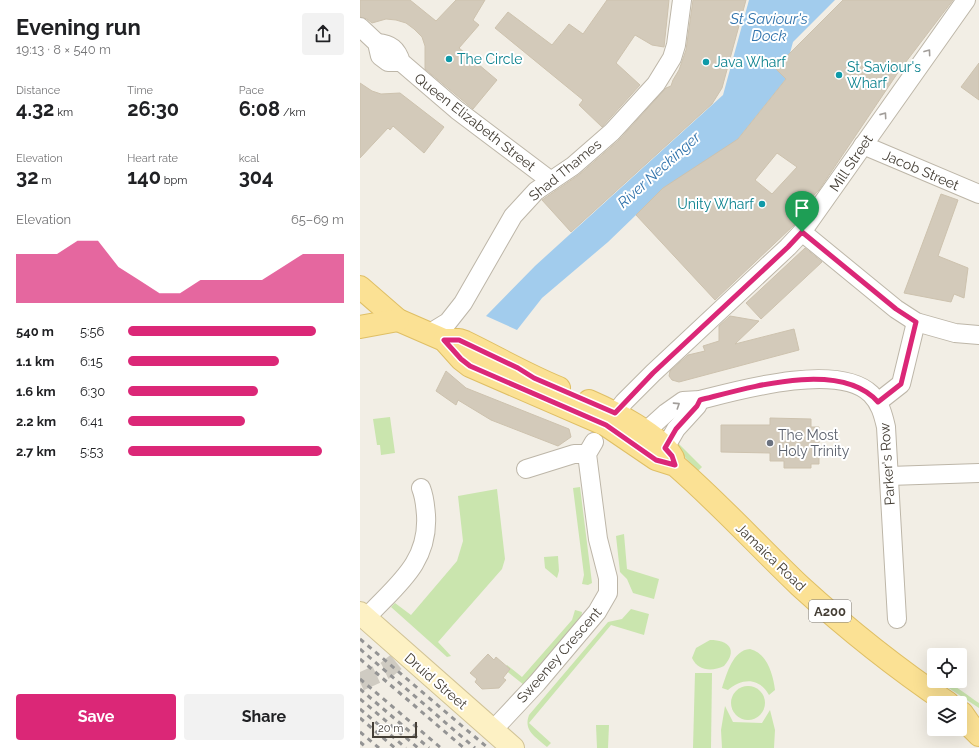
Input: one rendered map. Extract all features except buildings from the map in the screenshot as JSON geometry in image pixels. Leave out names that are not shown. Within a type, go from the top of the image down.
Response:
[{"type":"main road","name":"A200","points":[[360,287],[398,320],[437,336]]},
{"type":"main road","points":[[360,327],[398,320]]},
{"type":"main road","name":"Jamaica Road","points":[[437,336],[459,340],[518,368],[534,378],[601,433],[644,441],[656,460],[671,449],[801,586],[854,632],[916,681],[938,696]]},
{"type":"main road","name":"Jamaica Road","points":[[967,720],[979,735]]},
{"type":"street","name":"Shad Thames","points":[[437,336],[463,304],[513,216],[536,191],[573,166],[612,132],[665,72],[676,45],[682,0]]},
{"type":"street","name":"Mill Street","points":[[601,433],[653,373],[788,247],[802,232],[824,204],[863,145],[966,0]]},
{"type":"street","name":"Queen Elizabeth Street","points":[[360,27],[377,43],[380,56],[388,62],[401,62],[457,110],[551,181]]},
{"type":"street","name":"Jacob Street","points":[[863,145],[979,194]]},
{"type":"street","points":[[802,232],[896,309],[916,322],[954,333],[979,335]]},
{"type":"street","points":[[644,441],[666,413],[683,401],[700,400],[774,382],[823,380],[845,382],[859,386],[870,393],[878,402],[901,384],[916,322]]},
{"type":"street","points":[[671,449],[700,400]]},
{"type":"street","name":"Parker's Row","points":[[878,402],[886,427],[897,619]]},
{"type":"street","points":[[526,469],[574,454],[601,433]]},
{"type":"street","name":"Sweeney Crescent","points":[[493,730],[537,683],[597,612],[608,593],[608,578],[598,539],[601,433]]},
{"type":"street","points":[[889,476],[979,473]]},
{"type":"street","points":[[363,616],[411,569],[421,553],[427,529],[425,497],[421,488]]},
{"type":"street","name":"Druid Street","points":[[363,616],[400,658],[493,730],[513,748]]},
{"type":"green space","points":[[390,417],[395,453],[381,455],[380,445],[377,445],[373,419]]},
{"type":"green space","points":[[678,443],[702,467],[698,471],[678,450]]},
{"type":"green space","points":[[580,487],[592,583],[588,585],[582,584],[584,575],[573,488]]},
{"type":"green space","points":[[497,489],[505,559],[502,569],[438,642],[451,656],[447,657],[391,607],[395,603],[411,615],[457,561],[463,541],[458,496]]},
{"type":"green space","points":[[624,534],[627,569],[659,579],[654,599],[633,593],[627,579],[620,572],[616,536]]},
{"type":"green space","points":[[558,556],[559,571],[557,578],[545,568],[544,557]]},
{"type":"green space","points":[[631,609],[649,614],[644,635],[611,625],[529,723],[551,743],[547,747],[529,730],[528,721],[529,715],[608,622],[622,619]]},
{"type":"green space","points":[[575,610],[582,612],[581,619],[524,685],[504,669],[507,665],[522,677],[572,620]]},
{"type":"green space","points":[[710,640],[717,640],[726,644],[731,651],[724,666],[710,670],[698,666],[692,658],[696,648]]},
{"type":"green space","points":[[750,649],[761,655],[771,671],[775,690],[769,695],[760,685],[750,681],[739,683],[728,690],[722,688],[735,658],[744,650]]},
{"type":"green space","points":[[695,673],[712,673],[711,748],[693,748]]},
{"type":"green space","points":[[751,686],[760,691],[764,696],[764,710],[760,715],[755,719],[745,720],[741,719],[732,710],[731,700],[732,696],[741,687]]},
{"type":"green space","points":[[949,688],[960,689],[979,703],[979,708],[967,700],[967,696],[961,696]]},
{"type":"green space","points":[[725,706],[733,722],[762,723],[770,710],[775,730],[774,748],[722,748],[721,730]]},
{"type":"green space","points":[[596,725],[609,725],[608,748],[597,748]]},
{"type":"water","name":"St Saviour's Dock","points":[[749,0],[835,0],[793,42],[790,53],[775,68],[786,79],[738,139],[636,215],[608,242],[542,298],[517,330],[486,316],[535,266],[723,95]]},
{"type":"tunnel","points":[[360,682],[386,670],[396,662]]},
{"type":"railway","points":[[360,639],[488,748]]},
{"type":"railway","points":[[360,649],[475,748]]},
{"type":"railway","points":[[360,659],[464,748]]},
{"type":"railway","points":[[360,679],[441,748]]},
{"type":"railway","points":[[360,689],[429,748]]},
{"type":"railway","points":[[360,699],[418,748]]},
{"type":"railway","points":[[360,709],[406,748]]},
{"type":"railway","points":[[360,718],[395,748]]},
{"type":"railway","points":[[360,732],[379,748]]},
{"type":"railway","points":[[360,742],[367,748]]},
{"type":"place","name":"The Circle","points":[[449,59]]},
{"type":"place","name":"Java Wharf","points":[[706,62]]},
{"type":"place","name":"St Saviour's Wharf","points":[[839,75]]},
{"type":"place","name":"Unity Wharf","points":[[762,204]]},
{"type":"place","name":"The Most Holy Trinity","points":[[770,443]]},
{"type":"route","points":[[802,232],[896,309],[916,322],[901,384],[878,402],[870,393],[859,386],[845,382],[823,380],[774,382],[700,400],[697,406],[676,429],[665,448],[672,456],[675,465],[656,460],[606,425],[470,366],[453,351],[444,340],[459,340],[518,368],[534,378],[579,396],[615,413],[653,373],[710,318],[788,247],[802,232]]},
{"type":"water label","name":"River Neckinger","points":[[659,170]]}]
